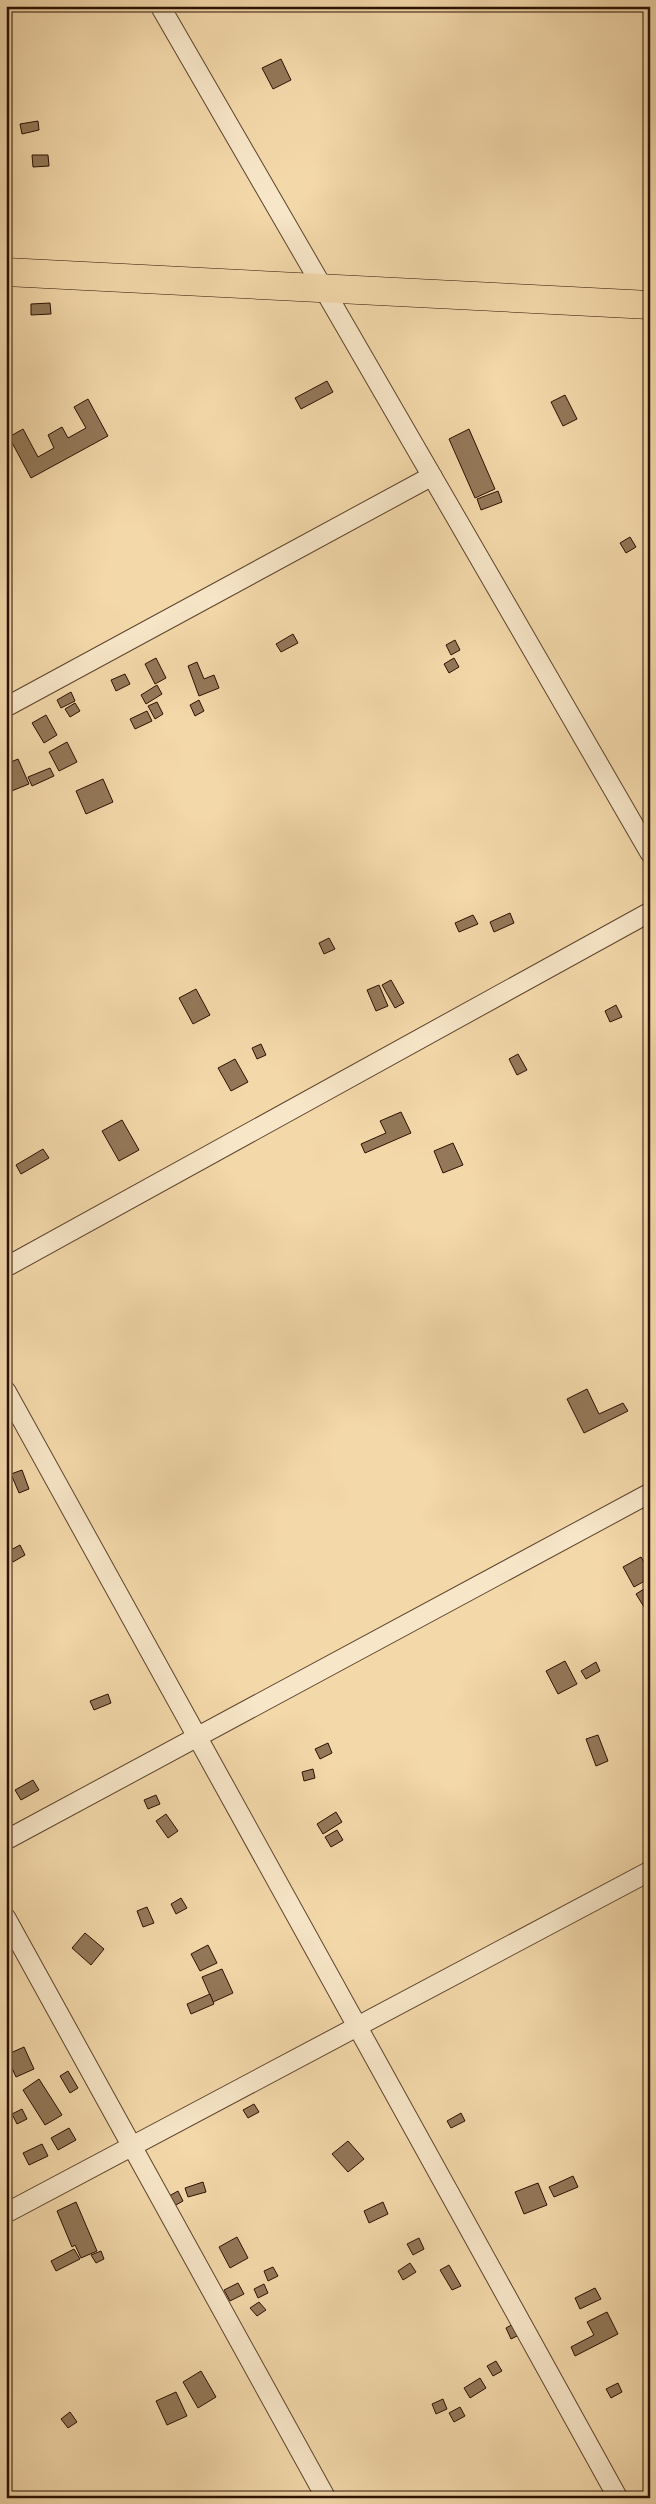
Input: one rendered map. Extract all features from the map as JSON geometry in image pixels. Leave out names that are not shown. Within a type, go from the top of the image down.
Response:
[{"type":"main road","points":[[6,272],[650,305]]},
{"type":"street","points":[[160,6],[650,853]]},
{"type":"street","points":[[6,707],[432,476]]},
{"type":"street","points":[[6,1267],[650,912]]},
{"type":"street","points":[[6,1391],[618,2498]]},
{"type":"street","points":[[6,1840],[650,1493]]},
{"type":"street","points":[[10,2211],[650,1871]]},
{"type":"street","points":[[6,1918],[326,2498]]},
{"type":"building","points":[[595,6],[612,6],[597,12]]},
{"type":"building","points":[[281,59],[291,80],[273,89],[262,68]]},
{"type":"building","points":[[38,121],[39,130],[22,134],[20,124]]},
{"type":"building","points":[[32,155],[48,155],[49,166],[33,167]]},
{"type":"building","points":[[50,303],[51,314],[31,315],[31,304]]},
{"type":"building","points":[[327,381],[333,392],[301,409],[295,398]]},
{"type":"building","points":[[565,395],[577,419],[563,426],[551,402]]},
{"type":"building","points":[[88,399],[108,436],[31,478],[9,437],[23,429],[38,457],[54,448],[48,435],[62,427],[68,438],[86,428],[74,407]]},
{"type":"building","points":[[469,429],[495,489],[475,498],[449,439]]},
{"type":"building","points":[[498,491],[502,502],[481,510],[477,499]]},
{"type":"building","points":[[630,537],[636,547],[626,553],[620,543]]},
{"type":"building","points":[[293,634],[298,643],[281,652],[276,644]]},
{"type":"building","points":[[455,640],[460,650],[451,655],[446,645]]},
{"type":"building","points":[[156,658],[166,678],[155,684],[145,664]]},
{"type":"building","points":[[454,658],[459,667],[449,673],[444,664]]},
{"type":"building","points":[[197,662],[204,679],[214,675],[219,688],[199,696],[188,666]]},
{"type":"building","points":[[125,674],[130,684],[116,691],[111,680]]},
{"type":"building","points":[[157,685],[162,694],[146,704],[141,695]]},
{"type":"building","points":[[71,692],[75,701],[61,708],[57,700]]},
{"type":"building","points":[[199,700],[204,711],[195,716],[190,705]]},
{"type":"building","points":[[157,702],[163,714],[155,719],[148,706]]},
{"type":"building","points":[[75,703],[80,711],[70,717],[65,709]]},
{"type":"building","points":[[147,711],[152,721],[135,729],[130,719]]},
{"type":"building","points":[[46,715],[57,735],[44,743],[32,723]]},
{"type":"building","points":[[67,742],[77,762],[59,771],[49,752]]},
{"type":"building","points":[[18,759],[29,784],[9,792],[6,786],[6,764]]},
{"type":"building","points":[[50,768],[54,776],[32,786],[28,777]]},
{"type":"building","points":[[103,779],[113,802],[86,814],[76,791]]},
{"type":"building","points":[[510,913],[514,923],[494,932],[490,922]]},
{"type":"building","points":[[473,915],[478,924],[459,932],[455,923]]},
{"type":"building","points":[[329,938],[335,949],[324,954],[319,943]]},
{"type":"building","points":[[391,980],[404,1003],[395,1008],[382,985]]},
{"type":"building","points":[[379,985],[388,1006],[376,1011],[367,990]]},
{"type":"building","points":[[196,989],[210,1015],[193,1024],[179,998]]},
{"type":"building","points":[[616,1005],[622,1017],[610,1022],[605,1011]]},
{"type":"building","points":[[261,1044],[266,1055],[257,1059],[252,1048]]},
{"type":"building","points":[[518,1054],[527,1070],[517,1075],[509,1059]]},
{"type":"building","points":[[235,1059],[248,1082],[231,1091],[218,1068]]},
{"type":"building","points":[[401,1112],[411,1133],[365,1153],[361,1144],[386,1133],[380,1121]]},
{"type":"building","points":[[122,1120],[139,1150],[119,1161],[102,1131]]},
{"type":"building","points":[[453,1143],[463,1165],[443,1173],[434,1151]]},
{"type":"building","points":[[43,1149],[49,1158],[21,1174],[16,1165]]},
{"type":"building","points":[[587,1389],[599,1414],[623,1403],[628,1411],[584,1433],[567,1399]]},
{"type":"building","points":[[22,1470],[29,1489],[19,1493],[11,1474]]},
{"type":"building","points":[[20,1545],[25,1555],[13,1562],[7,1552]]},
{"type":"building","points":[[641,1557],[650,1572],[650,1578],[634,1587],[623,1567]]},
{"type":"building","points":[[644,1589],[650,1598],[649,1615],[636,1594]]},
{"type":"building","points":[[565,1661],[577,1684],[558,1694],[546,1671]]},
{"type":"building","points":[[596,1662],[600,1671],[586,1679],[581,1671]]},
{"type":"building","points":[[108,1694],[111,1703],[94,1710],[90,1701]]},
{"type":"building","points":[[598,1735],[608,1761],[596,1766],[586,1739]]},
{"type":"building","points":[[328,1743],[332,1753],[320,1759],[315,1749]]},
{"type":"building","points":[[313,1769],[315,1778],[304,1781],[302,1772]]},
{"type":"building","points":[[33,1780],[39,1790],[21,1800],[15,1790]]},
{"type":"building","points":[[156,1795],[160,1804],[148,1809],[144,1800]]},
{"type":"building","points":[[336,1812],[342,1822],[323,1834],[317,1824]]},
{"type":"building","points":[[166,1814],[178,1831],[168,1838],[156,1821]]},
{"type":"building","points":[[337,1830],[343,1840],[331,1847],[325,1837]]},
{"type":"building","points":[[181,1898],[187,1908],[176,1914],[171,1904]]},
{"type":"building","points":[[147,1907],[154,1923],[143,1927],[137,1911]]},
{"type":"building","points":[[85,1933],[104,1949],[91,1965],[72,1948]]},
{"type":"building","points":[[208,1945],[217,1963],[200,1971],[191,1954]]},
{"type":"building","points":[[222,1969],[233,1993],[213,2002],[202,1977]]},
{"type":"building","points":[[210,1994],[214,2004],[191,2014],[187,2004]]},
{"type":"building","points":[[24,2047],[34,2069],[16,2077],[6,2055]]},
{"type":"building","points":[[68,2071],[78,2088],[70,2093],[60,2076]]},
{"type":"building","points":[[39,2079],[62,2115],[45,2125],[23,2090]]},
{"type":"building","points":[[254,2104],[259,2112],[248,2118],[243,2110]]},
{"type":"building","points":[[22,2109],[27,2119],[17,2124],[12,2114]]},
{"type":"building","points":[[461,2113],[465,2121],[451,2128],[447,2121]]},
{"type":"building","points":[[69,2128],[76,2140],[58,2150],[51,2138]]},
{"type":"building","points":[[348,2141],[364,2159],[348,2172],[332,2154]]},
{"type":"building","points":[[42,2144],[48,2156],[29,2165],[23,2153]]},
{"type":"building","points":[[573,2176],[578,2187],[554,2197],[549,2187]]},
{"type":"building","points":[[203,2182],[206,2192],[188,2197],[185,2188]]},
{"type":"building","points":[[538,2183],[547,2205],[524,2214],[515,2192]]},
{"type":"building","points":[[178,2191],[183,2201],[174,2206],[169,2196]]},
{"type":"building","points":[[76,2202],[97,2251],[81,2258],[75,2245],[72,2247],[57,2211]]},
{"type":"building","points":[[383,2202],[388,2214],[369,2223],[364,2211]]},
{"type":"building","points":[[237,2237],[248,2258],[230,2268],[219,2247]]},
{"type":"building","points":[[419,2238],[424,2249],[413,2255],[407,2244]]},
{"type":"building","points":[[74,2249],[80,2259],[56,2271],[51,2261]]},
{"type":"building","points":[[101,2251],[104,2259],[96,2263],[91,2255]]},
{"type":"building","points":[[410,2263],[416,2272],[403,2280],[398,2271]]},
{"type":"building","points":[[449,2265],[461,2286],[452,2290],[440,2270]]},
{"type":"building","points":[[273,2267],[278,2276],[268,2281],[264,2271]]},
{"type":"building","points":[[238,2283],[244,2294],[230,2301],[224,2290]]},
{"type":"building","points":[[264,2284],[268,2293],[258,2298],[254,2289]]},
{"type":"building","points":[[595,2288],[601,2299],[580,2309],[575,2298]]},
{"type":"building","points":[[259,2302],[266,2310],[257,2316],[250,2308]]},
{"type":"building","points":[[607,2312],[618,2334],[575,2356],[571,2347],[594,2335],[587,2322]]},
{"type":"building","points":[[517,2322],[523,2333],[511,2339],[506,2328]]},
{"type":"building","points":[[496,2361],[502,2371],[493,2376],[487,2366]]},
{"type":"building","points":[[201,2371],[216,2397],[198,2408],[183,2382]]},
{"type":"building","points":[[480,2378],[486,2388],[470,2398],[464,2388]]},
{"type":"building","points":[[618,2383],[622,2392],[611,2398],[606,2389]]},
{"type":"building","points":[[176,2392],[187,2416],[167,2425],[156,2401]]},
{"type":"building","points":[[443,2399],[447,2409],[436,2414],[432,2404]]},
{"type":"building","points":[[460,2407],[465,2416],[454,2422],[449,2413]]},
{"type":"building","points":[[70,2412],[77,2422],[68,2428],[61,2419]]}]
